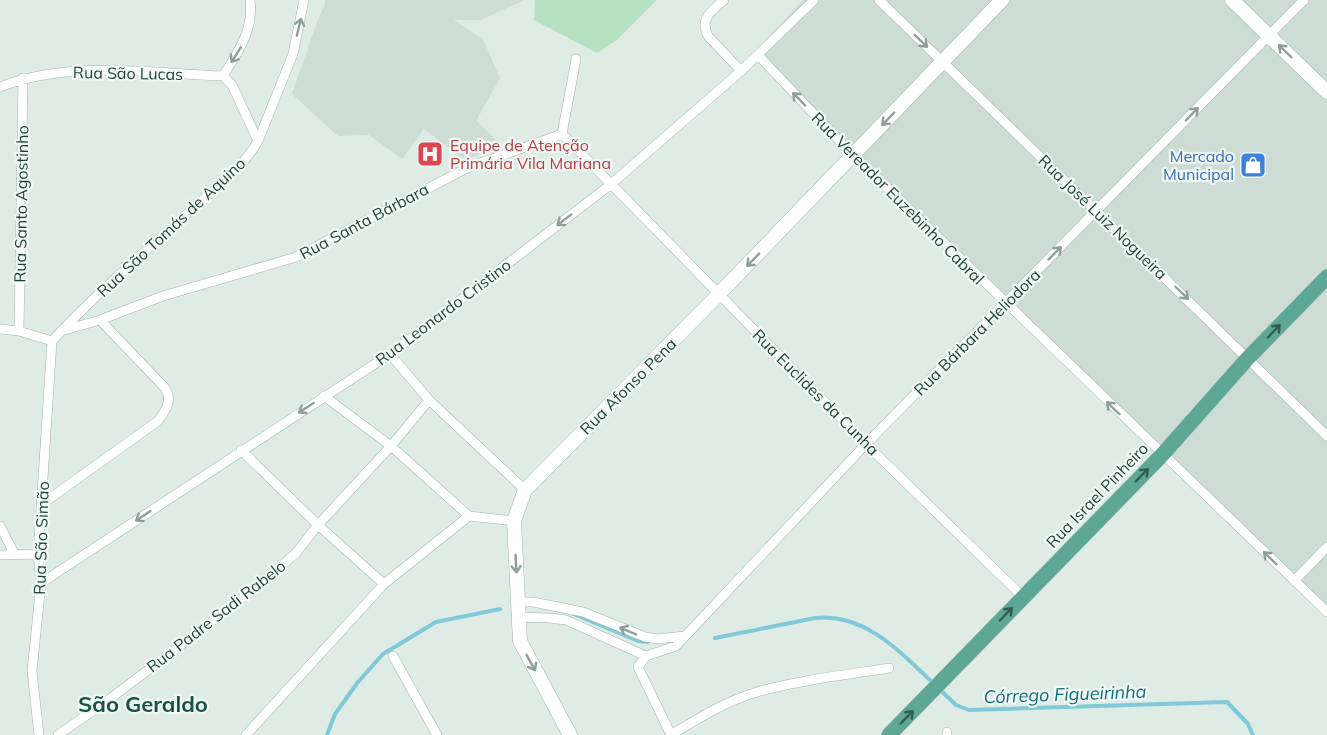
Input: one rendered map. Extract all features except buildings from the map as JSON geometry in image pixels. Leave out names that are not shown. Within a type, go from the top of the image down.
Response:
[{"type":"main road","name":"Rua Israel Pinheiro","points":[[889,735],[1162,455],[1248,358],[1327,277]]},
{"type":"street","points":[[250,0],[250,17],[246,37],[223,76],[232,85],[258,141]]},
{"type":"street","name":"Rua São Tomás de Aquino","points":[[52,341],[87,305],[240,166],[258,141],[293,54],[304,0]]},
{"type":"street","points":[[724,0],[707,15],[704,25],[708,36],[741,71]]},
{"type":"street","name":"Rua Leonardo Cristino","points":[[41,584],[390,354],[610,185],[741,71],[814,0]]},
{"type":"street","name":"Rua José Luiz Nogueira","points":[[879,0],[1327,436]]},
{"type":"street","name":"Rua Afonso Pena","points":[[514,521],[525,490],[719,294],[1002,0]]},
{"type":"street","points":[[1232,0],[1327,92]]},
{"type":"street","name":"Rua Bárbara Heliodora","points":[[646,656],[676,646],[866,444],[1304,0]]},
{"type":"street","name":"Rua Vereador Euzebinho Cabral","points":[[758,55],[853,155],[1004,303],[1327,612]]},
{"type":"street","points":[[576,59],[562,134],[610,185]]},
{"type":"street","name":"Rua São Lucas","points":[[0,87],[23,78],[78,70],[223,76]]},
{"type":"street","name":"Rua Santo Agostinho","points":[[19,331],[23,78]]},
{"type":"street","name":"Rua Santa Bárbara","points":[[61,331],[100,320],[163,296],[296,257],[469,167],[562,134]]},
{"type":"street","name":"Rua Euclides da Cunha","points":[[610,185],[866,444],[1023,597]]},
{"type":"street","points":[[42,504],[158,421],[169,404],[169,396],[165,388],[100,320]]},
{"type":"street","points":[[0,329],[19,331],[52,341]]},
{"type":"street","name":"Rua São Simão","points":[[39,735],[32,671],[41,584],[38,555],[52,341]]},
{"type":"street","points":[[390,354],[429,400],[525,490]]},
{"type":"street","points":[[324,396],[391,446],[469,516],[514,521],[520,641],[570,735]]},
{"type":"street","name":"Rua Padre Sadi Rabelo","points":[[58,735],[111,698],[256,588],[296,553],[429,400]]},
{"type":"street","points":[[242,450],[318,525],[384,584]]},
{"type":"street","points":[[246,735],[384,584],[469,516]]},
{"type":"street","points":[[0,525],[15,555]]},
{"type":"street","points":[[1294,581],[1327,547]]},
{"type":"street","points":[[0,555],[38,555]]},
{"type":"street","points":[[518,602],[533,602],[583,612],[645,637],[658,639],[685,636]]},
{"type":"street","points":[[518,617],[566,620],[646,656],[638,667],[671,735],[713,710],[756,693],[889,668]]},
{"type":"street","points":[[393,656],[437,735]]},
{"type":"shaded area","points":[[325,0],[524,0],[481,20],[454,20],[483,39],[500,78],[476,121],[502,145],[464,160],[424,129],[402,159],[369,135],[338,136],[292,94]]},
{"type":"shaded area","points":[[803,0],[1327,0],[1327,605],[753,54]]},
{"type":"green space","points":[[535,0],[657,0],[617,40],[597,53],[534,20]]},
{"type":"waterway","name":"Córrego Figueirinha","points":[[327,735],[335,714],[358,682],[383,654],[436,622],[500,609]]},
{"type":"waterway","name":"Córrego Figueirinha","points":[[574,614],[638,641],[648,642]]},
{"type":"waterway","name":"Córrego Figueirinha","points":[[715,638],[815,618],[833,618],[865,628],[880,637],[933,683]]},
{"type":"waterway","name":"Córrego Figueirinha","points":[[938,688],[956,705],[969,710],[1227,702],[1248,724],[1253,735]]},
{"type":"place","name":"Equipe de Atenção Primária Vila Mariana","points":[[430,154]]},
{"type":"place","name":"Mercado Municipal","points":[[1253,165]]},
{"type":"district","name":"São Geraldo","points":[[143,704]]}]
